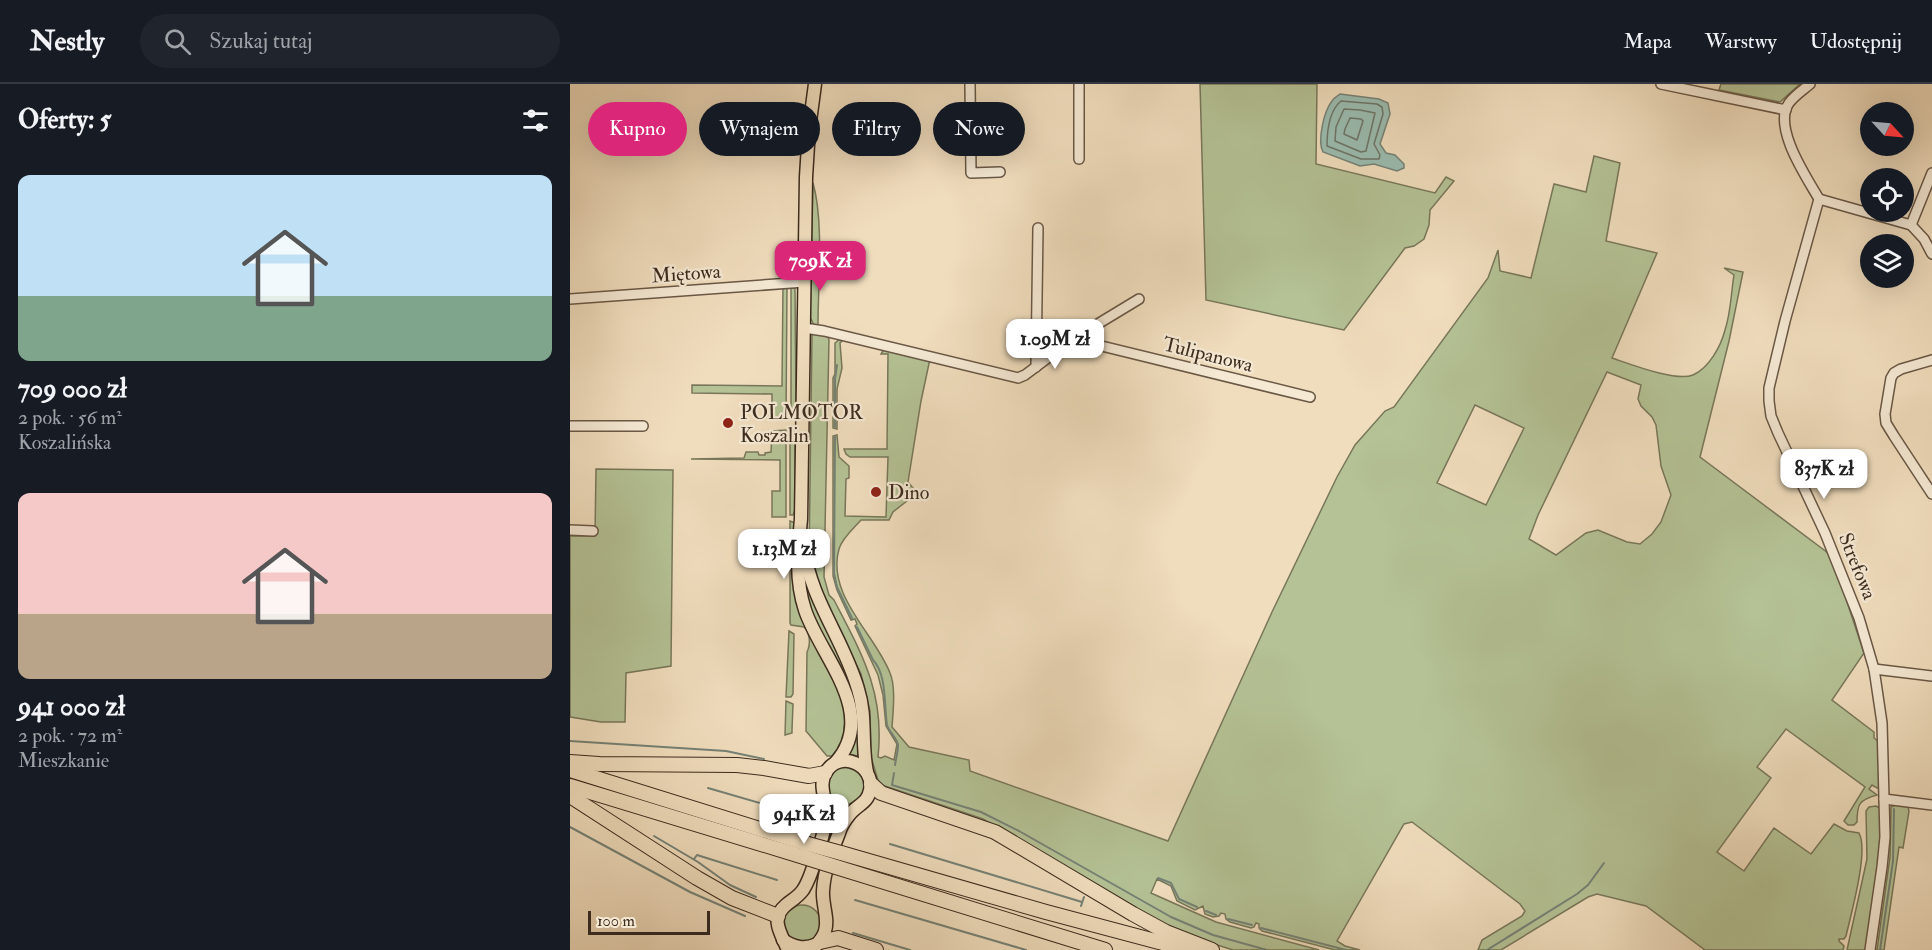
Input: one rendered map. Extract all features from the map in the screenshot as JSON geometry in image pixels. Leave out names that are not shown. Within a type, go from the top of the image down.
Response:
[{"type":"highway","points":[[570,762],[737,765],[809,776],[825,773]]},
{"type":"highway","points":[[570,770],[808,844],[1189,950]]},
{"type":"highway","points":[[869,778],[881,793],[995,832],[1166,932],[1212,950]]},
{"type":"highway","points":[[570,786],[1105,950]]},
{"type":"highway","points":[[570,796],[697,878],[732,898],[778,916]]},
{"type":"highway","points":[[816,945],[838,938],[876,950]]},
{"type":"main road","points":[[801,519],[810,579],[858,690],[863,711],[863,757],[869,778],[867,799],[849,814],[838,835],[824,881],[822,898],[827,925],[816,945],[809,947],[786,945],[778,927],[778,916],[804,888],[819,846],[826,817],[822,785],[825,773],[843,753],[848,741],[850,716],[848,700],[838,672],[812,627],[802,596],[798,568],[801,519],[807,158],[815,84]]},
{"type":"main road","points":[[836,762],[851,761],[869,778]]},
{"type":"street","points":[[970,84],[971,173],[1000,172]]},
{"type":"street","points":[[1078,159],[1079,84]]},
{"type":"street","points":[[1661,84],[1786,110]]},
{"type":"street","points":[[1810,84],[1789,103],[1784,119],[1794,156],[1819,199],[1911,225],[1932,254]]},
{"type":"street","points":[[1911,225],[1932,173]]},
{"type":"street","name":"Strefowa","points":[[1819,199],[1785,321],[1769,388],[1769,401],[1771,416],[1825,534],[1859,618],[1874,669],[1882,723],[1884,855],[1870,950]]},
{"type":"street","points":[[1036,367],[1038,228]]},
{"type":"street","name":"Miętowa","points":[[570,299],[805,282]]},
{"type":"street","points":[[804,328],[1018,378],[1073,339],[1139,299]]},
{"type":"street","name":"Tulipanowa","points":[[1073,339],[1310,397]]},
{"type":"street","points":[[1932,360],[1894,373],[1891,378],[1885,414],[1886,423],[1932,494]]},
{"type":"street","points":[[570,426],[643,426]]},
{"type":"street","points":[[570,530],[593,531]]},
{"type":"street","points":[[1874,669],[1932,676]]},
{"type":"street","points":[[1884,799],[1932,805]]},
{"type":"green space","points":[[1200,84],[1317,84],[1316,164],[1435,193],[1446,177],[1454,181],[1430,210],[1429,225],[1424,239],[1414,246],[1405,248],[1344,330],[1206,300]]},
{"type":"green space","points":[[1721,84],[1800,84],[1780,102],[1719,90]]},
{"type":"green space","points":[[1594,156],[1620,163],[1606,241],[1657,253],[1612,358],[1676,376],[1685,377],[1699,372],[1717,349],[1727,323],[1734,275],[1724,268],[1743,272],[1729,341],[1700,457],[1828,553],[1834,563],[1864,653],[1832,700],[1874,732],[1874,738],[1879,742],[1880,787],[1872,785],[1869,789],[1877,795],[1860,804],[1857,822],[1854,825],[1848,825],[1844,821],[1865,787],[1786,729],[1757,767],[1771,778],[1717,852],[1744,871],[1774,828],[1811,854],[1834,824],[1847,831],[1859,833],[1862,842],[1861,868],[1846,936],[1844,939],[1839,939],[1844,946],[1843,950],[1705,950],[1646,906],[1597,894],[1588,897],[1501,950],[1478,950],[1482,940],[1522,916],[1525,911],[1520,904],[1412,822],[1404,824],[1337,941],[1360,950],[1335,950],[1262,931],[1259,924],[1256,923],[1251,928],[1230,922],[1226,919],[1225,914],[1221,913],[1213,917],[1205,914],[1203,906],[1195,910],[1177,901],[1171,886],[1157,879],[1151,893],[1216,922],[1319,950],[1233,950],[1192,937],[1151,918],[983,819],[882,785],[878,780],[871,757],[870,711],[861,674],[824,600],[809,557],[812,335],[816,333],[826,335],[829,339],[824,577],[829,595],[834,600],[854,638],[875,693],[879,734],[878,757],[885,756],[894,760],[897,744],[886,726],[883,695],[878,675],[855,626],[857,624],[855,619],[851,620],[833,576],[833,436],[837,435],[839,457],[849,466],[849,478],[846,479],[845,516],[886,517],[888,457],[850,457],[844,449],[887,449],[888,354],[881,354],[884,349],[930,359],[908,482],[917,493],[893,512],[889,520],[861,520],[845,537],[839,549],[837,566],[839,582],[845,598],[890,673],[894,692],[892,727],[909,747],[969,760],[970,771],[1168,841],[1272,612],[1337,477],[1355,445],[1385,411],[1394,407],[1488,278],[1498,250],[1500,271],[1531,278],[1554,184],[1586,192]],"holes":[[[1607,372],[1641,385],[1638,399],[1656,425],[1661,466],[1671,495],[1661,522],[1640,544],[1627,542],[1598,530],[1586,533],[1556,555],[1529,539],[1538,515]],[[1475,405],[1524,428],[1486,505],[1437,483]]]},
{"type":"green space","points":[[813,183],[820,253],[818,325],[814,325],[810,317]]},
{"type":"green space","points":[[783,287],[787,288],[786,419],[766,418],[766,416],[772,416],[772,394],[692,393],[692,385],[782,386]]},
{"type":"green space","points":[[791,287],[795,289],[796,416],[791,419]]},
{"type":"green space","points":[[844,339],[840,343],[842,368],[837,389],[837,429],[833,428],[833,378],[835,343]]},
{"type":"green space","points":[[790,427],[795,431],[795,510],[793,515],[790,515]]},
{"type":"green space","points":[[786,430],[786,517],[772,517],[772,491],[780,491],[780,460],[691,459],[744,458],[746,452],[758,452],[759,455],[765,455],[771,452],[772,431]]},
{"type":"green space","points":[[596,469],[673,470],[671,666],[626,673],[625,722],[601,722],[570,717],[570,536],[595,536]]},
{"type":"green space","points":[[790,521],[795,523],[794,562],[843,702],[844,730],[834,756],[827,756],[806,731],[809,639],[804,627],[790,623]]},
{"type":"green space","points":[[803,567],[850,679],[858,710],[858,756],[848,754],[853,742],[849,686],[840,665],[818,631],[807,604]]},
{"type":"green space","points":[[789,631],[794,634],[793,694],[791,697],[786,697]]},
{"type":"green space","points":[[786,701],[793,704],[792,733],[785,735]]},
{"type":"green space","points":[[846,766],[859,772],[865,785],[859,798],[846,804],[833,798],[827,785],[833,772]]},
{"type":"green space","points":[[1897,803],[1908,807],[1909,811],[1903,848],[1899,847],[1884,950],[1877,950],[1890,857],[1891,807]]},
{"type":"green space","points":[[1876,806],[1881,809],[1881,845],[1867,950],[1847,950],[1867,859],[1866,811],[1869,807]]},
{"type":"green space","points":[[802,905],[815,911],[821,924],[815,937],[802,943],[789,937],[783,924],[789,911]]},
{"type":"water","points":[[1340,94],[1379,99],[1388,103],[1390,114],[1380,144],[1386,153],[1395,155],[1404,164],[1404,168],[1397,171],[1374,164],[1360,166],[1323,152],[1321,134],[1324,119],[1332,101]]},
{"type":"waterway","points":[[835,427],[837,365]]},
{"type":"waterway","points":[[835,437],[834,573],[837,587],[852,618]]},
{"type":"waterway","points":[[857,627],[881,673],[887,725],[898,745],[895,765]]},
{"type":"waterway","points":[[570,741],[726,751],[764,759]]},
{"type":"waterway","points":[[894,773],[892,785],[981,812],[1171,917],[1213,935],[1267,950]]},
{"type":"waterway","points":[[708,788],[798,814]]},
{"type":"waterway","points":[[1880,950],[1893,861],[1894,809]]},
{"type":"waterway","points":[[570,827],[690,892],[745,916]]},
{"type":"waterway","points":[[654,836],[698,862],[730,885],[756,897]]},
{"type":"waterway","points":[[890,844],[1082,902]]},
{"type":"waterway","points":[[694,859],[697,855],[777,880]]},
{"type":"waterway","points":[[1487,950],[1577,894],[1588,885],[1604,863]]},
{"type":"waterway","points":[[1158,878],[1171,883],[1179,899],[1197,907]]},
{"type":"waterway","points":[[1081,906],[1084,897]]},
{"type":"waterway","points":[[855,900],[1026,950]]},
{"type":"waterway","points":[[1206,911],[1216,915]]},
{"type":"waterway","points":[[1228,919],[1252,925]]},
{"type":"waterway","points":[[1261,928],[1346,950]]},
{"type":"waterway","points":[[853,933],[910,950]]},
{"type":"place","name":"POLMOTOR Koszalin","points":[[728,423]]},
{"type":"place","name":"Dino","points":[[876,492]]}]
